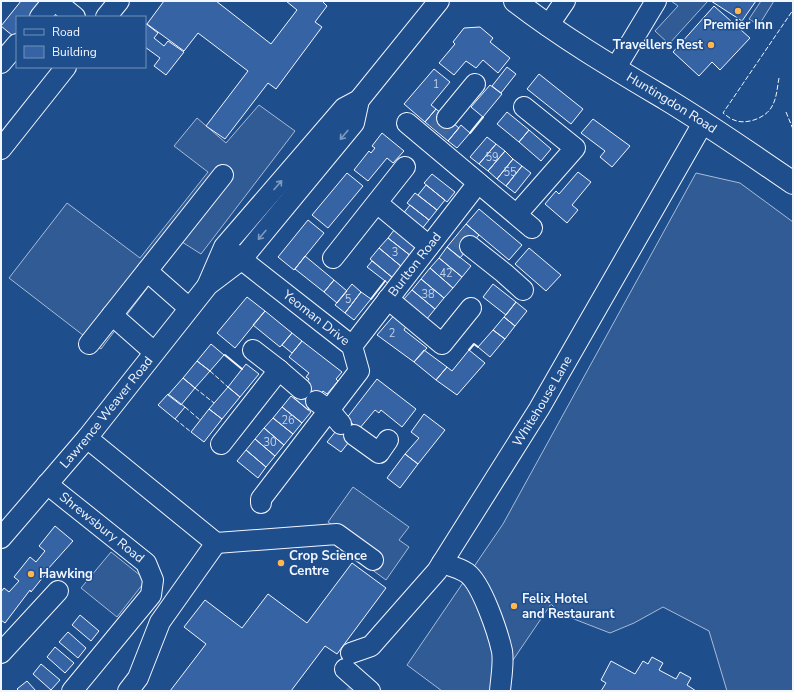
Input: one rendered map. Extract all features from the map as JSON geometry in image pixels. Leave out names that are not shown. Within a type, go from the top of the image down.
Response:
[{"type":"main road","name":"Huntingdon Road","points":[[515,1],[548,26],[614,69],[703,123],[793,183]]},
{"type":"street","points":[[41,16],[54,1],[74,16]]},
{"type":"street","points":[[107,16],[119,1]]},
{"type":"street","name":"Lawrence Weaver Road","points":[[208,285],[224,247],[344,108],[359,100],[439,1]]},
{"type":"street","points":[[548,26],[565,1]]},
{"type":"street","points":[[626,34],[646,1]]},
{"type":"street","points":[[614,69],[656,1]]},
{"type":"street","points":[[1,63],[16,45]]},
{"type":"street","points":[[2,144],[65,68]]},
{"type":"street","points":[[438,130],[475,84]]},
{"type":"street","name":"Lawrence Weaver Road","points":[[1,538],[87,438],[208,285],[241,260],[354,123],[359,100]]},
{"type":"street","points":[[517,214],[575,148],[524,107]]},
{"type":"street","points":[[407,123],[438,130],[478,184],[517,214],[532,228]]},
{"type":"street","name":"Whitehouse Lane","points":[[370,691],[348,661],[371,646],[406,607],[442,563],[539,409],[703,123]]},
{"type":"street","points":[[333,258],[405,167]]},
{"type":"street","points":[[89,344],[222,175]]},
{"type":"street","name":"Burlton Road","points":[[352,346],[429,246],[457,236],[478,184]]},
{"type":"street","points":[[377,203],[429,246]]},
{"type":"street","points":[[457,236],[504,273],[522,290]]},
{"type":"street","name":"Yeoman Drive","points":[[224,247],[352,346],[359,371],[261,499],[261,503]]},
{"type":"street","points":[[147,270],[189,308]]},
{"type":"street","points":[[388,299],[442,344],[471,308]]},
{"type":"street","points":[[112,315],[154,352]]},
{"type":"street","points":[[253,350],[379,453],[388,440]]},
{"type":"street","points":[[221,444],[279,370]]},
{"type":"street","points":[[87,438],[216,543],[337,534],[373,560]]},
{"type":"street","name":"Shrewsbury Road","points":[[47,484],[146,563],[153,580],[151,595],[72,691]]},
{"type":"street","points":[[128,691],[138,678],[160,622],[216,543]]},
{"type":"street","points":[[442,563],[456,567],[469,574],[483,596],[494,623],[502,652],[500,691]]},
{"type":"street","points":[[5,641],[58,591]]},
{"type":"shaded area","points":[[671,1],[708,1],[669,44],[655,31],[678,6]]},
{"type":"shaded area","points":[[761,1],[774,1],[759,25],[749,19]]},
{"type":"shaded area","points":[[259,105],[295,131],[201,254],[182,242],[101,349],[9,278],[67,203],[140,258],[208,172],[174,146],[197,118],[226,143]]},
{"type":"shaded area","points":[[696,173],[740,183],[793,222],[793,691],[727,691],[709,631],[663,607],[634,623],[610,633],[561,614],[551,604],[492,691],[442,691],[407,665],[503,524]]},
{"type":"shaded area","points":[[353,487],[409,527],[399,540],[409,547],[386,580],[337,544],[344,533],[328,522]]},
{"type":"shaded area","points":[[111,552],[146,580],[117,617],[81,588]]},
{"type":"building","points":[[21,1],[42,1],[30,16],[16,16],[16,33],[13,36],[1,26]]},
{"type":"building","points":[[164,1],[216,1],[271,44],[297,10],[286,1],[322,1],[327,6],[315,22],[322,27],[276,89],[268,83],[225,139],[206,126],[248,71],[198,33],[184,51],[147,24]]},
{"type":"building","name":"Premier Inn","points":[[711,1],[756,1],[742,21]]},
{"type":"building","name":"Travellers Rest","points":[[714,6],[750,38],[720,70],[712,62],[699,76],[673,52]]},
{"type":"building","points":[[146,24],[158,33],[154,38],[164,46],[168,41],[184,52],[166,75],[154,66],[160,58],[146,48]]},
{"type":"building","points":[[480,27],[493,38],[490,42],[510,58],[498,73],[483,60],[476,68],[466,61],[454,75],[439,63],[455,44],[453,42],[464,28]]},
{"type":"building","points":[[507,67],[516,74],[501,93],[492,86]]},
{"type":"building","points":[[434,69],[450,82],[431,105],[436,109],[425,122],[404,104]]},
{"type":"building","points":[[539,74],[583,109],[571,124],[527,89]]},
{"type":"building","points":[[490,85],[502,94],[483,117],[471,107]]},
{"type":"building","points":[[436,109],[459,128],[448,141],[425,122]]},
{"type":"building","points":[[507,112],[529,130],[519,142],[497,124]]},
{"type":"building","points":[[593,119],[630,146],[612,167],[600,157],[605,151],[581,133]]},
{"type":"building","points":[[461,125],[470,133],[457,148],[448,141]]},
{"type":"building","points":[[529,130],[551,149],[541,161],[519,142]]},
{"type":"building","points":[[382,133],[404,151],[393,163],[387,158],[368,181],[354,170],[369,151],[371,153],[375,148],[372,146]]},
{"type":"building","points":[[487,137],[496,144],[479,164],[470,157]]},
{"type":"building","points":[[496,144],[505,151],[488,171],[479,164]]},
{"type":"building","points":[[505,151],[513,159],[497,179],[488,171]]},
{"type":"building","points":[[513,159],[522,166],[506,186],[497,179]]},
{"type":"building","points":[[522,166],[531,173],[515,193],[506,186]]},
{"type":"building","points":[[578,172],[591,182],[572,205],[578,210],[567,223],[545,204],[556,191],[559,194]]},
{"type":"building","points":[[347,173],[363,186],[328,228],[312,215]]},
{"type":"building","points":[[432,174],[455,192],[447,202],[424,183]]},
{"type":"building","points":[[426,185],[445,200],[437,210],[418,195]]},
{"type":"building","points":[[415,193],[437,210],[429,220],[407,203]]},
{"type":"building","points":[[410,205],[429,220],[421,230],[402,215]]},
{"type":"building","points":[[479,209],[522,245],[509,260],[466,224]]},
{"type":"building","points":[[308,220],[324,233],[294,270],[278,257]]},
{"type":"building","points":[[466,224],[479,235],[460,258],[447,247]]},
{"type":"building","points":[[397,226],[420,245],[411,256],[388,238]]},
{"type":"building","points":[[388,238],[411,256],[402,267],[379,248]]},
{"type":"building","points":[[447,247],[471,266],[462,277],[439,258]]},
{"type":"building","points":[[379,248],[402,267],[393,278],[370,259]]},
{"type":"building","points":[[529,248],[561,275],[546,291],[515,264]]},
{"type":"building","points":[[305,256],[334,280],[324,292],[295,269]]},
{"type":"building","points":[[439,258],[462,277],[453,288],[430,268]]},
{"type":"building","points":[[372,261],[393,278],[389,284],[367,267]]},
{"type":"building","points":[[430,268],[453,288],[444,298],[421,279]]},
{"type":"building","points":[[421,279],[444,298],[435,309],[412,290]]},
{"type":"building","points":[[334,280],[347,291],[337,303],[324,292]]},
{"type":"building","points":[[352,284],[361,292],[345,313],[335,305]]},
{"type":"building","points":[[493,284],[516,302],[506,315],[483,297]]},
{"type":"building","points":[[412,290],[435,309],[426,320],[403,300]]},
{"type":"building","points":[[361,292],[371,299],[354,320],[345,313]]},
{"type":"building","points":[[247,297],[265,311],[235,348],[217,333]]},
{"type":"building","points":[[516,302],[527,311],[515,326],[504,317]]},
{"type":"building","points":[[265,311],[292,333],[280,347],[253,325]]},
{"type":"building","points":[[396,313],[408,323],[404,330],[427,348],[414,362],[377,335]]},
{"type":"building","points":[[504,317],[515,326],[505,339],[493,330]]},
{"type":"building","points":[[493,330],[505,339],[490,357],[478,347]]},
{"type":"building","points":[[292,333],[302,341],[292,353],[282,345]]},
{"type":"building","points":[[302,341],[342,372],[336,379],[338,381],[327,394],[323,391],[308,410],[294,398],[309,379],[306,377],[309,373],[289,357]]},
{"type":"building","points":[[211,344],[224,355],[210,371],[197,361]]},
{"type":"building","points":[[424,350],[447,367],[436,380],[414,362]]},
{"type":"building","points":[[469,350],[485,363],[457,395],[436,380],[447,367],[452,371]]},
{"type":"building","points":[[197,361],[210,371],[195,388],[183,378]]},
{"type":"building","points":[[246,364],[259,374],[240,397],[228,387]]},
{"type":"building","points":[[183,378],[195,388],[181,405],[168,395]]},
{"type":"building","points":[[377,379],[416,409],[402,427],[381,410],[379,413],[375,410],[359,429],[346,419]]},
{"type":"building","points":[[228,387],[240,397],[222,419],[209,409]]},
{"type":"building","points":[[168,394],[185,407],[175,419],[158,405]]},
{"type":"building","points":[[291,396],[311,412],[302,423],[282,407]]},
{"type":"building","points":[[282,407],[302,423],[293,434],[273,418]]},
{"type":"building","points":[[209,409],[222,419],[204,442],[191,432]]},
{"type":"building","points":[[424,414],[445,430],[418,464],[405,454],[419,438],[411,432]]},
{"type":"building","points":[[273,418],[293,434],[284,445],[264,428]]},
{"type":"building","points":[[346,419],[359,429],[341,452],[327,442]]},
{"type":"building","points":[[264,428],[284,445],[275,456],[255,439]]},
{"type":"building","points":[[255,439],[275,456],[266,467],[246,450]]},
{"type":"building","points":[[246,450],[266,467],[258,478],[237,461]]},
{"type":"building","points":[[405,454],[418,464],[400,488],[387,478]]},
{"type":"building","name":"Hawking","points":[[55,526],[73,541],[47,570],[48,571],[31,592],[30,590],[5,623],[1,620],[1,592],[4,588],[9,592],[19,581],[14,577],[30,557],[36,562],[45,551],[39,546]]},
{"type":"building","name":"Crop Science Centre","points":[[352,563],[386,588],[337,654],[325,646],[291,691],[170,691],[206,644],[184,627],[205,600],[242,628],[268,594],[307,623]]},
{"type":"building","points":[[80,615],[99,631],[91,641],[72,625]]},
{"type":"building","points":[[68,632],[86,648],[78,658],[59,642]]},
{"type":"building","points":[[55,647],[74,663],[65,673],[47,657]]},
{"type":"building","points":[[652,657],[663,663],[659,670],[676,679],[680,672],[691,678],[687,685],[696,691],[601,691],[606,683],[601,680],[611,661],[635,674],[643,661],[648,664]]},
{"type":"building","points":[[41,664],[60,680],[51,690],[33,674]]},
{"type":"building","points":[[27,681],[36,691],[19,691],[17,689]]},
{"type":"waterway","points":[[348,691],[356,683]]},
{"type":"tunnel","points":[[437,131],[447,118]]},
{"type":"tunnel","points":[[457,236],[470,246]]},
{"type":"fence","points":[[779,78],[774,101],[771,108],[764,115],[754,120],[743,122],[730,118],[723,113],[793,10]]},
{"type":"fence","points":[[786,112],[793,129]]},
{"type":"fence","points":[[210,371],[228,387]]},
{"type":"fence","points":[[195,388],[214,403]]},
{"type":"fence","points":[[185,407],[200,420]]},
{"type":"fence","points":[[175,419],[191,432]]},
{"type":"wall","points":[[470,133],[483,117]]},
{"type":"wall","points":[[371,299],[385,281]]},
{"type":"wall","points":[[469,350],[474,344],[478,347]]},
{"type":"wall","points":[[225,355],[242,369]]},
{"type":"place","name":"Premier Inn","points":[[738,11]]},
{"type":"place","name":"Travellers Rest","points":[[711,45]]},
{"type":"place","name":"Crop Science Centre","points":[[281,563]]},
{"type":"place","name":"Hawking","points":[[31,574]]},
{"type":"place","name":"Felix Hotel and Restaurant","points":[[514,606]]}]
